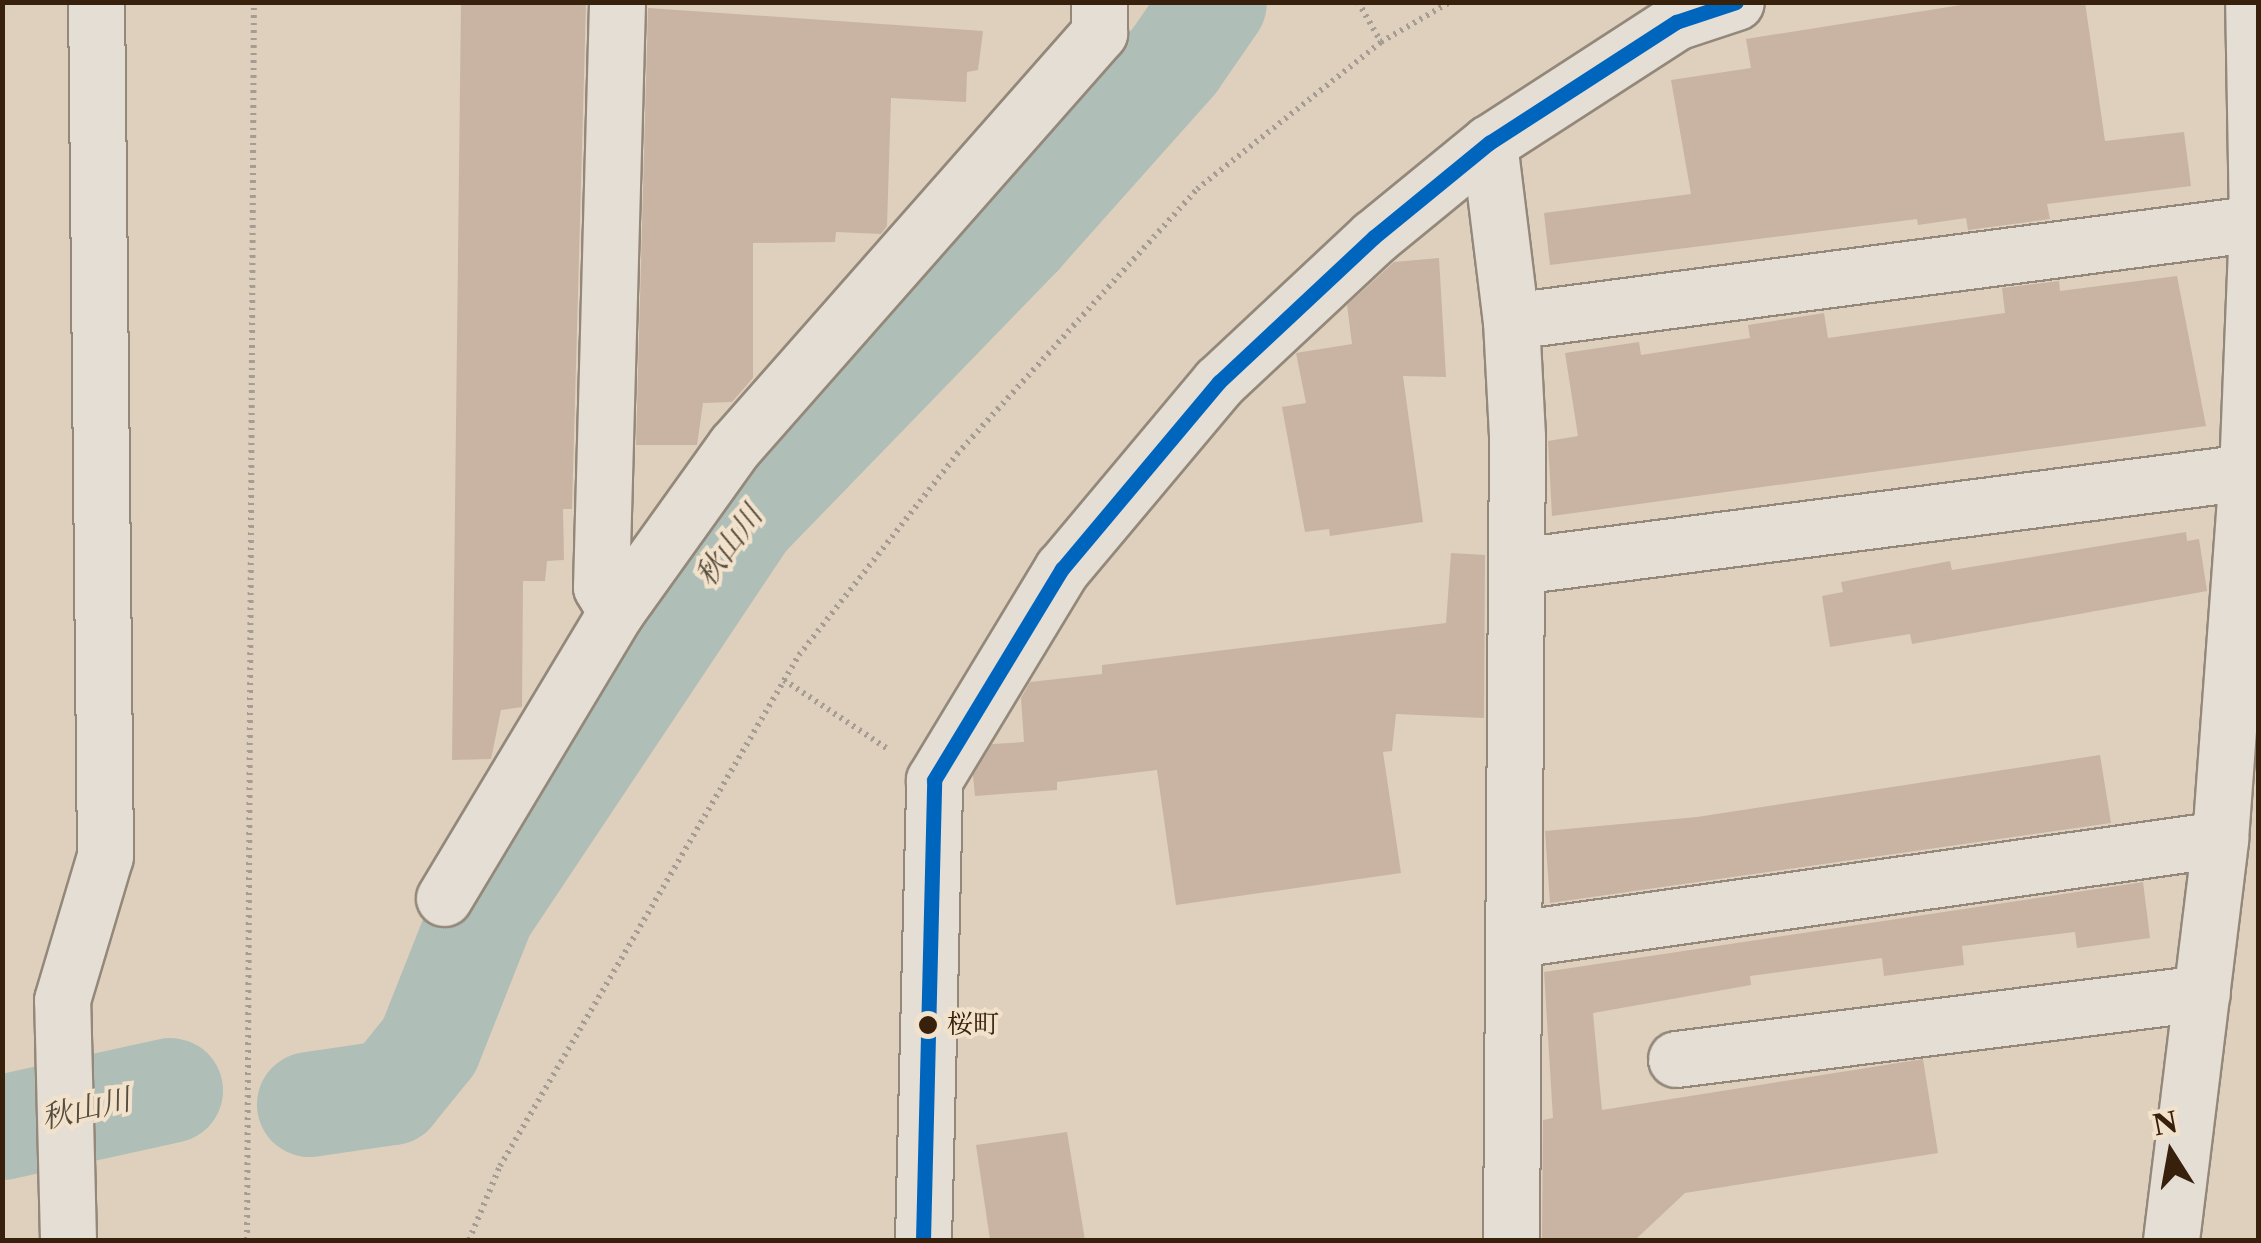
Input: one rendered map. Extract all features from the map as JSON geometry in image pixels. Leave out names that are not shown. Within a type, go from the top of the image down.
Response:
[{"type":"street","points":[[67,1231],[62,1000],[105,856],[96,2]]},
{"type":"street","points":[[616,2],[601,587],[616,612]]},
{"type":"street","points":[[444,898],[616,612],[735,446],[1099,33],[1099,2]]},
{"type":"street","points":[[923,1240],[934,780],[1062,569],[1218,382],[1489,142],[1676,22],[1736,2]]},
{"type":"street","points":[[2171,1240],[2220,838],[2246,472],[2257,224],[2253,2]]},
{"type":"street","points":[[1489,142],[1511,321],[1518,566],[1512,1240]]},
{"type":"street","points":[[1511,321],[2257,224]]},
{"type":"street","points":[[1518,566],[2246,472]]},
{"type":"street","points":[[1516,939],[2220,838]]},
{"type":"street","points":[[1676,1060],[2202,993]]},
{"type":"path","points":[[247,1240],[254,2]]},
{"type":"path","points":[[1358,2],[1381,42]]},
{"type":"path","points":[[470,1240],[500,1166],[784,680],[957,454],[1197,190],[1381,42],[1450,2]]},
{"type":"path","points":[[784,680],[934,780]]},
{"type":"building","points":[[461,2],[586,4],[572,509],[563,509],[564,560],[547,561],[545,581],[523,581],[522,707],[501,710],[491,759],[452,760]]},
{"type":"building","points":[[1980,2],[2085,2],[2105,141],[2184,132],[2191,186],[2047,204],[2050,219],[1968,230],[1966,218],[1918,225],[1917,219],[1550,265],[1544,213],[1691,194],[1671,80],[1751,68],[1746,39]]},
{"type":"building","points":[[648,8],[983,31],[978,70],[967,72],[966,102],[891,98],[887,226],[881,234],[836,232],[835,242],[753,243],[753,378],[732,402],[703,403],[697,445],[636,445]]},
{"type":"building","points":[[1439,258],[1446,377],[1403,376],[1423,522],[1330,536],[1329,529],[1305,532],[1282,407],[1306,403],[1296,353],[1352,344],[1347,305],[1394,262]]},
{"type":"building","points":[[2177,276],[2206,426],[1552,516],[1548,441],[1578,436],[1565,353],[1639,342],[1641,355],[1750,338],[1748,325],[1824,313],[1828,338],[2005,313],[2002,288],[2059,281],[2060,291]]},
{"type":"building","points":[[2186,532],[2187,541],[2199,539],[2207,591],[1912,644],[1910,634],[1830,647],[1822,596],[1843,592],[1841,582],[1950,561],[1952,570]]},
{"type":"building","points":[[1451,553],[1485,555],[1484,718],[1396,714],[1392,751],[1383,752],[1401,873],[1176,905],[1157,770],[1057,782],[1057,790],[975,796],[973,775],[992,744],[1024,742],[1021,698],[1030,682],[1102,674],[1102,665],[1446,623]]},
{"type":"building","points":[[2100,755],[2111,823],[1550,903],[1545,831],[1697,817]]},
{"type":"building","points":[[2143,882],[2150,938],[2077,948],[2075,932],[1962,946],[1964,965],[1884,976],[1882,958],[1750,976],[1751,985],[1593,1013],[1602,1110],[1923,1059],[1938,1153],[1685,1193],[1635,1240],[1542,1240],[1543,1120],[1553,1118],[1544,972]]},
{"type":"building","points":[[1067,1132],[1085,1240],[990,1240],[976,1145]]},
{"type":"waterway","name":"秋山川","points":[[309,1104],[391,1092],[429,1045],[482,911],[744,518],[1020,233],[1174,60],[1214,2]]},
{"type":"waterway","name":"秋山川","points":[[2,1127],[170,1090]]},
{"type":"transit line","points":[[923,1240],[934,780],[1062,569],[1219,382],[1374,237],[1489,143],[1676,22],[1736,2]]},
{"type":"place","name":"桜町","points":[[928,1025]]}]
